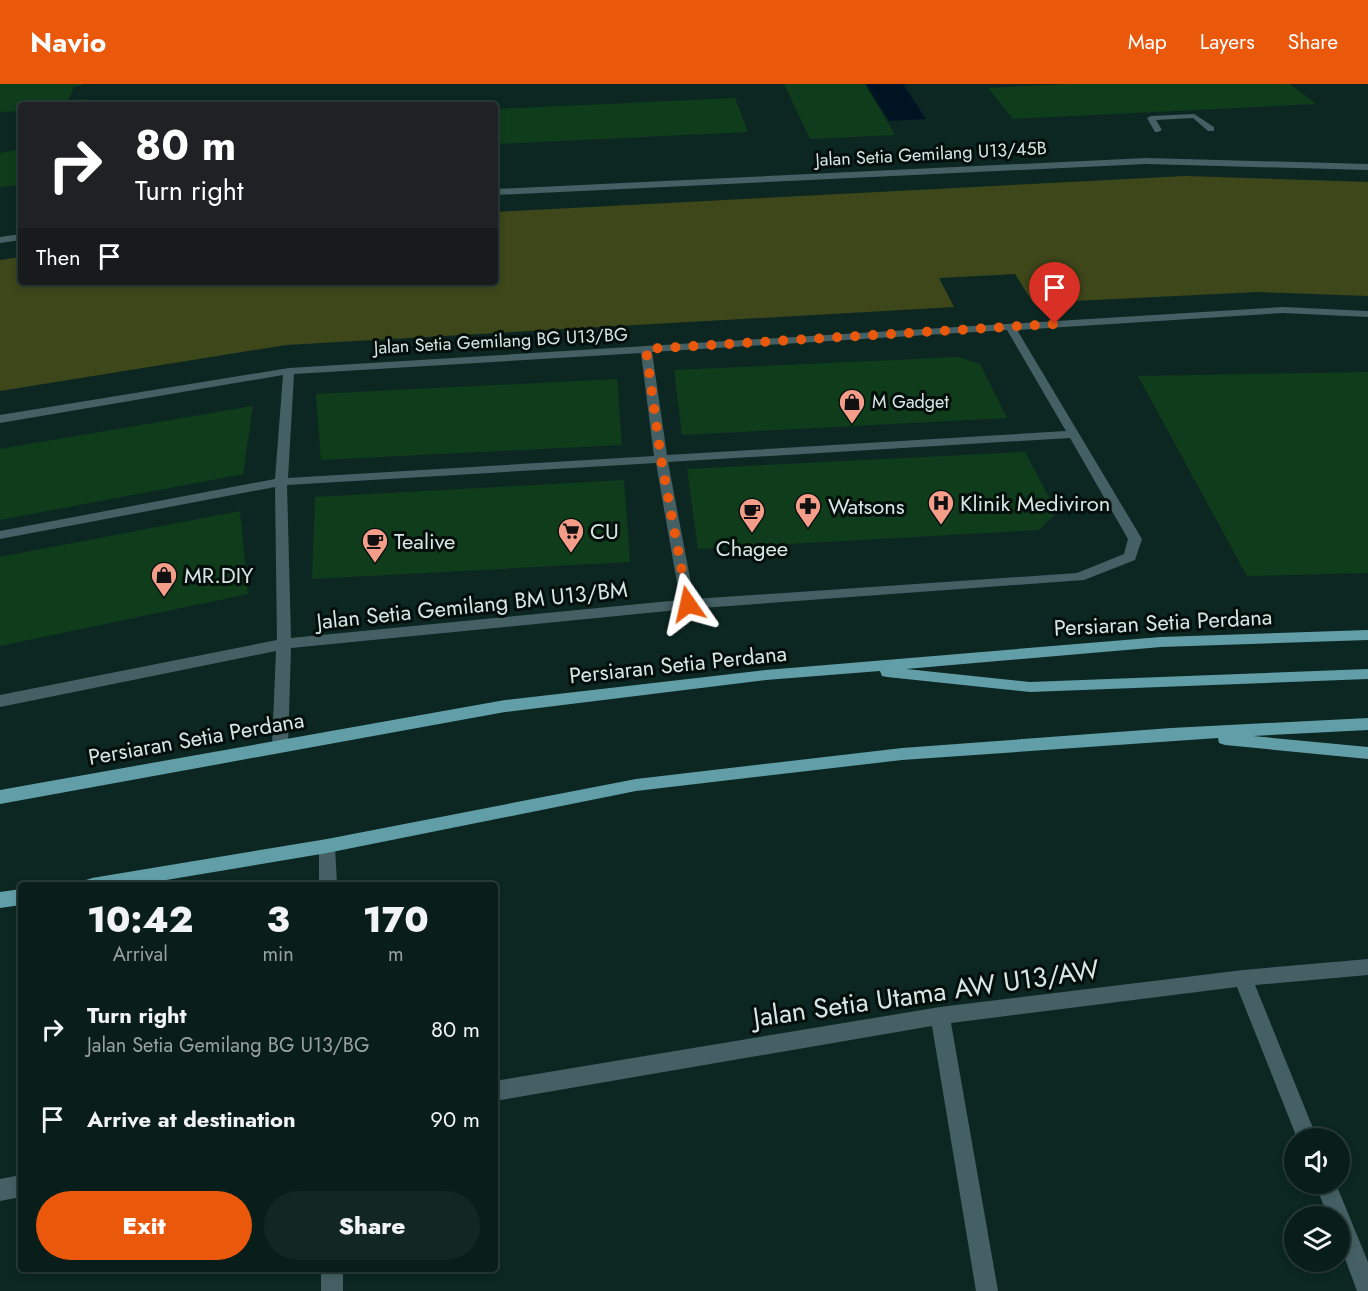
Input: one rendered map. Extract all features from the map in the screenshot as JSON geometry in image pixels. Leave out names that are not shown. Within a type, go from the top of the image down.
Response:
[{"type":"main road","name":"Persiaran Setia Perdana","points":[[0,797],[505,706],[766,675],[1161,642],[1368,635]]},
{"type":"main road","points":[[851,668],[1030,687],[1368,674]]},
{"type":"main road","points":[[110,882],[327,846],[636,785],[902,754],[1171,734],[1368,724]]},
{"type":"main road","points":[[1171,734],[1368,753]]},
{"type":"main road","points":[[0,900],[18,897]]},
{"type":"street","points":[[1158,130],[1151,118],[1188,116],[1199,118],[1210,129]]},
{"type":"street","name":"Jalan Setia Gemilang U13/45B","points":[[498,192],[1146,161],[1368,167]]},
{"type":"street","points":[[0,240],[18,237]]},
{"type":"street","name":"Jalan Setia Gemilang BG U13/BG","points":[[0,420],[289,370],[1283,310],[1368,314]]},
{"type":"street","points":[[0,535],[281,482],[1075,434],[1010,327]]},
{"type":"street","points":[[646,349],[661,459],[688,604]]},
{"type":"street","points":[[280,746],[284,644],[281,482],[289,370]]},
{"type":"street","name":"Jalan Setia Gemilang BM U13/BM","points":[[0,701],[284,644],[688,604],[1079,577],[1130,557],[1135,539],[1075,434]]},
{"type":"street","points":[[327,846],[328,882]]},
{"type":"street","name":"Jalan Setia Utama AW U13/AW","points":[[498,1090],[940,1016],[1243,978],[1368,967]]},
{"type":"street","points":[[1243,978],[1304,1128]]},
{"type":"street","points":[[940,1016],[987,1291]]},
{"type":"street","points":[[0,1190],[18,1187]]},
{"type":"street","points":[[1350,1245],[1368,1290]]},
{"type":"street","points":[[332,1272],[332,1291]]},
{"type":"green space","points":[[1185,176],[1368,182],[1368,296],[1258,292],[1033,303],[1015,274],[939,278],[954,307],[286,345],[0,391],[0,260],[18,257],[18,285],[498,285],[498,212]]},
{"type":"water","points":[[866,84],[903,84],[926,119],[889,121]]},
{"type":"building","points":[[0,84],[85,84],[74,87],[68,100],[85,99],[83,102],[18,102],[18,111],[0,112]]},
{"type":"building","points":[[784,84],[865,84],[895,135],[810,139]]},
{"type":"building","points":[[1069,84],[1290,84],[1316,104],[1013,119],[988,88]]},
{"type":"building","points":[[735,98],[748,132],[498,144],[498,109]]},
{"type":"building","points":[[18,150],[18,185],[0,187],[0,153]]},
{"type":"building","points":[[959,357],[980,364],[1007,418],[682,435],[674,370]]},
{"type":"building","points":[[1368,372],[1368,573],[1247,576],[1138,376]]},
{"type":"building","points":[[617,379],[622,445],[321,460],[316,394]]},
{"type":"building","points":[[253,406],[243,474],[0,520],[0,449]]},
{"type":"building","points":[[1025,452],[1057,512],[1039,530],[698,549],[687,469]]},
{"type":"building","points":[[624,480],[630,562],[312,579],[315,497]]},
{"type":"building","points":[[240,511],[248,594],[0,646],[0,557]]},
{"type":"place","name":"M Gadget","points":[[852,425]]},
{"type":"place","name":"Klinik Mediviron","points":[[941,526]]},
{"type":"place","name":"Watsons","points":[[808,529]]},
{"type":"place","name":"Chagee","points":[[752,534]]},
{"type":"place","name":"CU","points":[[571,554]]},
{"type":"place","name":"Tealive","points":[[375,564]]},
{"type":"place","name":"MR.DIY","points":[[164,598]]},
{"type":"route","points":[[688,604],[661,459],[646,349],[1055,324]]}]
